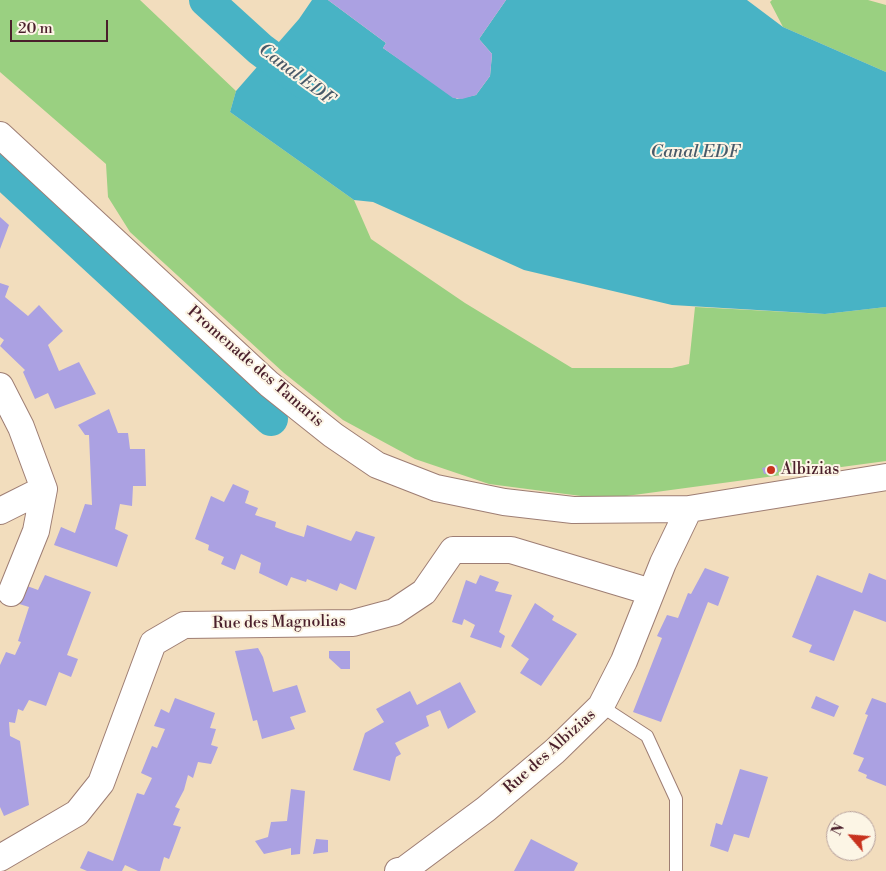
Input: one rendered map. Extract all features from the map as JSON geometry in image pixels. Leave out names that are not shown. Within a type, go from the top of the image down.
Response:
[{"type":"street","name":"Promenade des Tamaris","points":[[0,135],[269,384],[333,435],[376,465],[436,488],[504,502],[573,510],[690,509],[886,477]]},
{"type":"street","points":[[0,386],[21,427],[44,489],[36,531],[11,593]]},
{"type":"street","points":[[0,511],[44,489]]},
{"type":"street","name":"Rue des Albizias","points":[[398,871],[404,870],[486,809],[555,751],[601,706],[624,661],[663,562],[690,509]]},
{"type":"street","name":"Rue des Magnolias","points":[[0,858],[77,814],[101,783],[153,643],[184,624],[353,622],[394,612],[424,592],[453,550],[510,550],[652,592]]},
{"type":"lane","points":[[601,706],[647,736],[676,798],[676,871]]},
{"type":"green space","points":[[0,0],[140,0],[236,91],[230,112],[354,200],[371,239],[465,303],[572,368],[672,368],[689,364],[695,307],[825,314],[886,307],[886,461],[604,499],[489,484],[415,459],[343,420],[284,373],[130,232],[108,197],[106,164],[0,72]]},
{"type":"green space","points":[[772,0],[868,0],[886,5],[886,72],[783,27],[770,2]]},
{"type":"water","name":"Canal EDF","points":[[312,0],[328,0],[386,43],[383,48],[457,99],[476,95],[490,76],[492,54],[479,39],[506,0],[747,0],[783,27],[886,72],[886,307],[825,314],[672,305],[524,270],[373,202],[354,200],[230,112],[236,91],[299,19]]},
{"type":"building","points":[[328,0],[506,0],[479,39],[492,54],[490,76],[476,95],[462,99],[453,98],[383,48],[386,43]]},
{"type":"building","points":[[0,217],[9,225],[0,249]]},
{"type":"building","points":[[0,283],[9,286],[5,297],[28,316],[39,305],[63,331],[48,345],[59,371],[79,362],[96,394],[55,409],[48,393],[35,399],[23,372],[25,370],[0,346],[4,340],[0,337]]},
{"type":"building","points":[[109,409],[118,433],[128,433],[130,449],[145,449],[146,486],[133,486],[132,506],[120,504],[115,529],[128,535],[117,567],[54,545],[61,527],[75,533],[85,504],[92,505],[89,435],[85,435],[78,425]]},
{"type":"building","points":[[777,465],[778,472],[764,474],[762,468]]},
{"type":"building","points":[[233,484],[249,491],[245,503],[258,508],[255,515],[276,522],[275,527],[288,532],[304,537],[307,525],[351,541],[356,531],[375,537],[356,590],[340,583],[337,591],[307,579],[306,582],[291,577],[287,586],[259,573],[261,563],[241,554],[235,570],[221,564],[224,557],[208,550],[209,545],[195,539],[211,496],[224,502]]},
{"type":"building","points":[[705,568],[729,577],[718,606],[708,602],[661,722],[633,712],[662,638],[657,636],[667,615],[678,618],[688,593],[691,594]]},
{"type":"building","points":[[869,573],[886,580],[886,622],[854,610],[834,661],[809,652],[812,645],[792,637],[817,575],[862,593]]},
{"type":"building","points":[[45,575],[91,592],[67,655],[78,659],[71,677],[59,672],[46,706],[29,700],[23,711],[18,709],[15,723],[9,722],[10,736],[20,741],[29,805],[4,816],[0,807],[0,665],[6,652],[15,655],[21,642],[18,641],[29,607],[13,602],[19,583],[38,590]]},
{"type":"building","points":[[480,575],[499,582],[495,591],[512,595],[499,632],[505,636],[501,648],[470,637],[475,625],[464,619],[462,625],[452,622],[466,580],[476,584]]},
{"type":"building","points":[[535,603],[554,616],[552,620],[577,634],[541,686],[520,673],[529,659],[511,646]]},
{"type":"building","points":[[258,648],[263,657],[273,692],[297,685],[306,712],[290,717],[295,729],[262,739],[257,720],[253,721],[235,651]]},
{"type":"building","points":[[329,651],[350,651],[350,669],[341,669],[329,658]]},
{"type":"building","points":[[460,682],[476,712],[448,729],[440,710],[426,716],[429,726],[395,743],[401,754],[396,757],[390,781],[353,770],[365,733],[384,722],[376,709],[410,691],[417,705]]},
{"type":"building","points":[[816,696],[839,706],[834,717],[811,708]]},
{"type":"building","points":[[175,698],[215,713],[210,728],[216,729],[211,745],[218,747],[211,764],[198,762],[193,778],[188,775],[184,790],[175,807],[180,809],[173,825],[181,827],[169,859],[164,857],[160,871],[138,871],[125,865],[122,871],[87,871],[80,868],[88,851],[113,861],[137,793],[144,795],[152,778],[141,773],[152,746],[157,748],[165,729],[154,726],[161,709],[169,713]]},
{"type":"building","points":[[872,698],[886,703],[886,786],[866,778],[867,775],[858,771],[864,758],[853,754],[868,715],[865,714]]},
{"type":"building","points":[[740,769],[768,777],[749,838],[734,834],[728,852],[710,846],[716,823],[722,825]]},
{"type":"building","points":[[291,789],[305,791],[300,854],[291,855],[291,848],[264,854],[255,841],[268,837],[271,822],[287,821]]},
{"type":"building","points":[[316,839],[328,840],[328,852],[313,854]]},
{"type":"building","points":[[531,839],[578,863],[574,871],[514,871]]},
{"type":"waterway","name":"Canal EDF","points":[[206,0],[260,49],[304,82]]},
{"type":"waterway","points":[[0,169],[271,419]]},
{"type":"place","name":"Albizias","points":[[771,470]]}]
